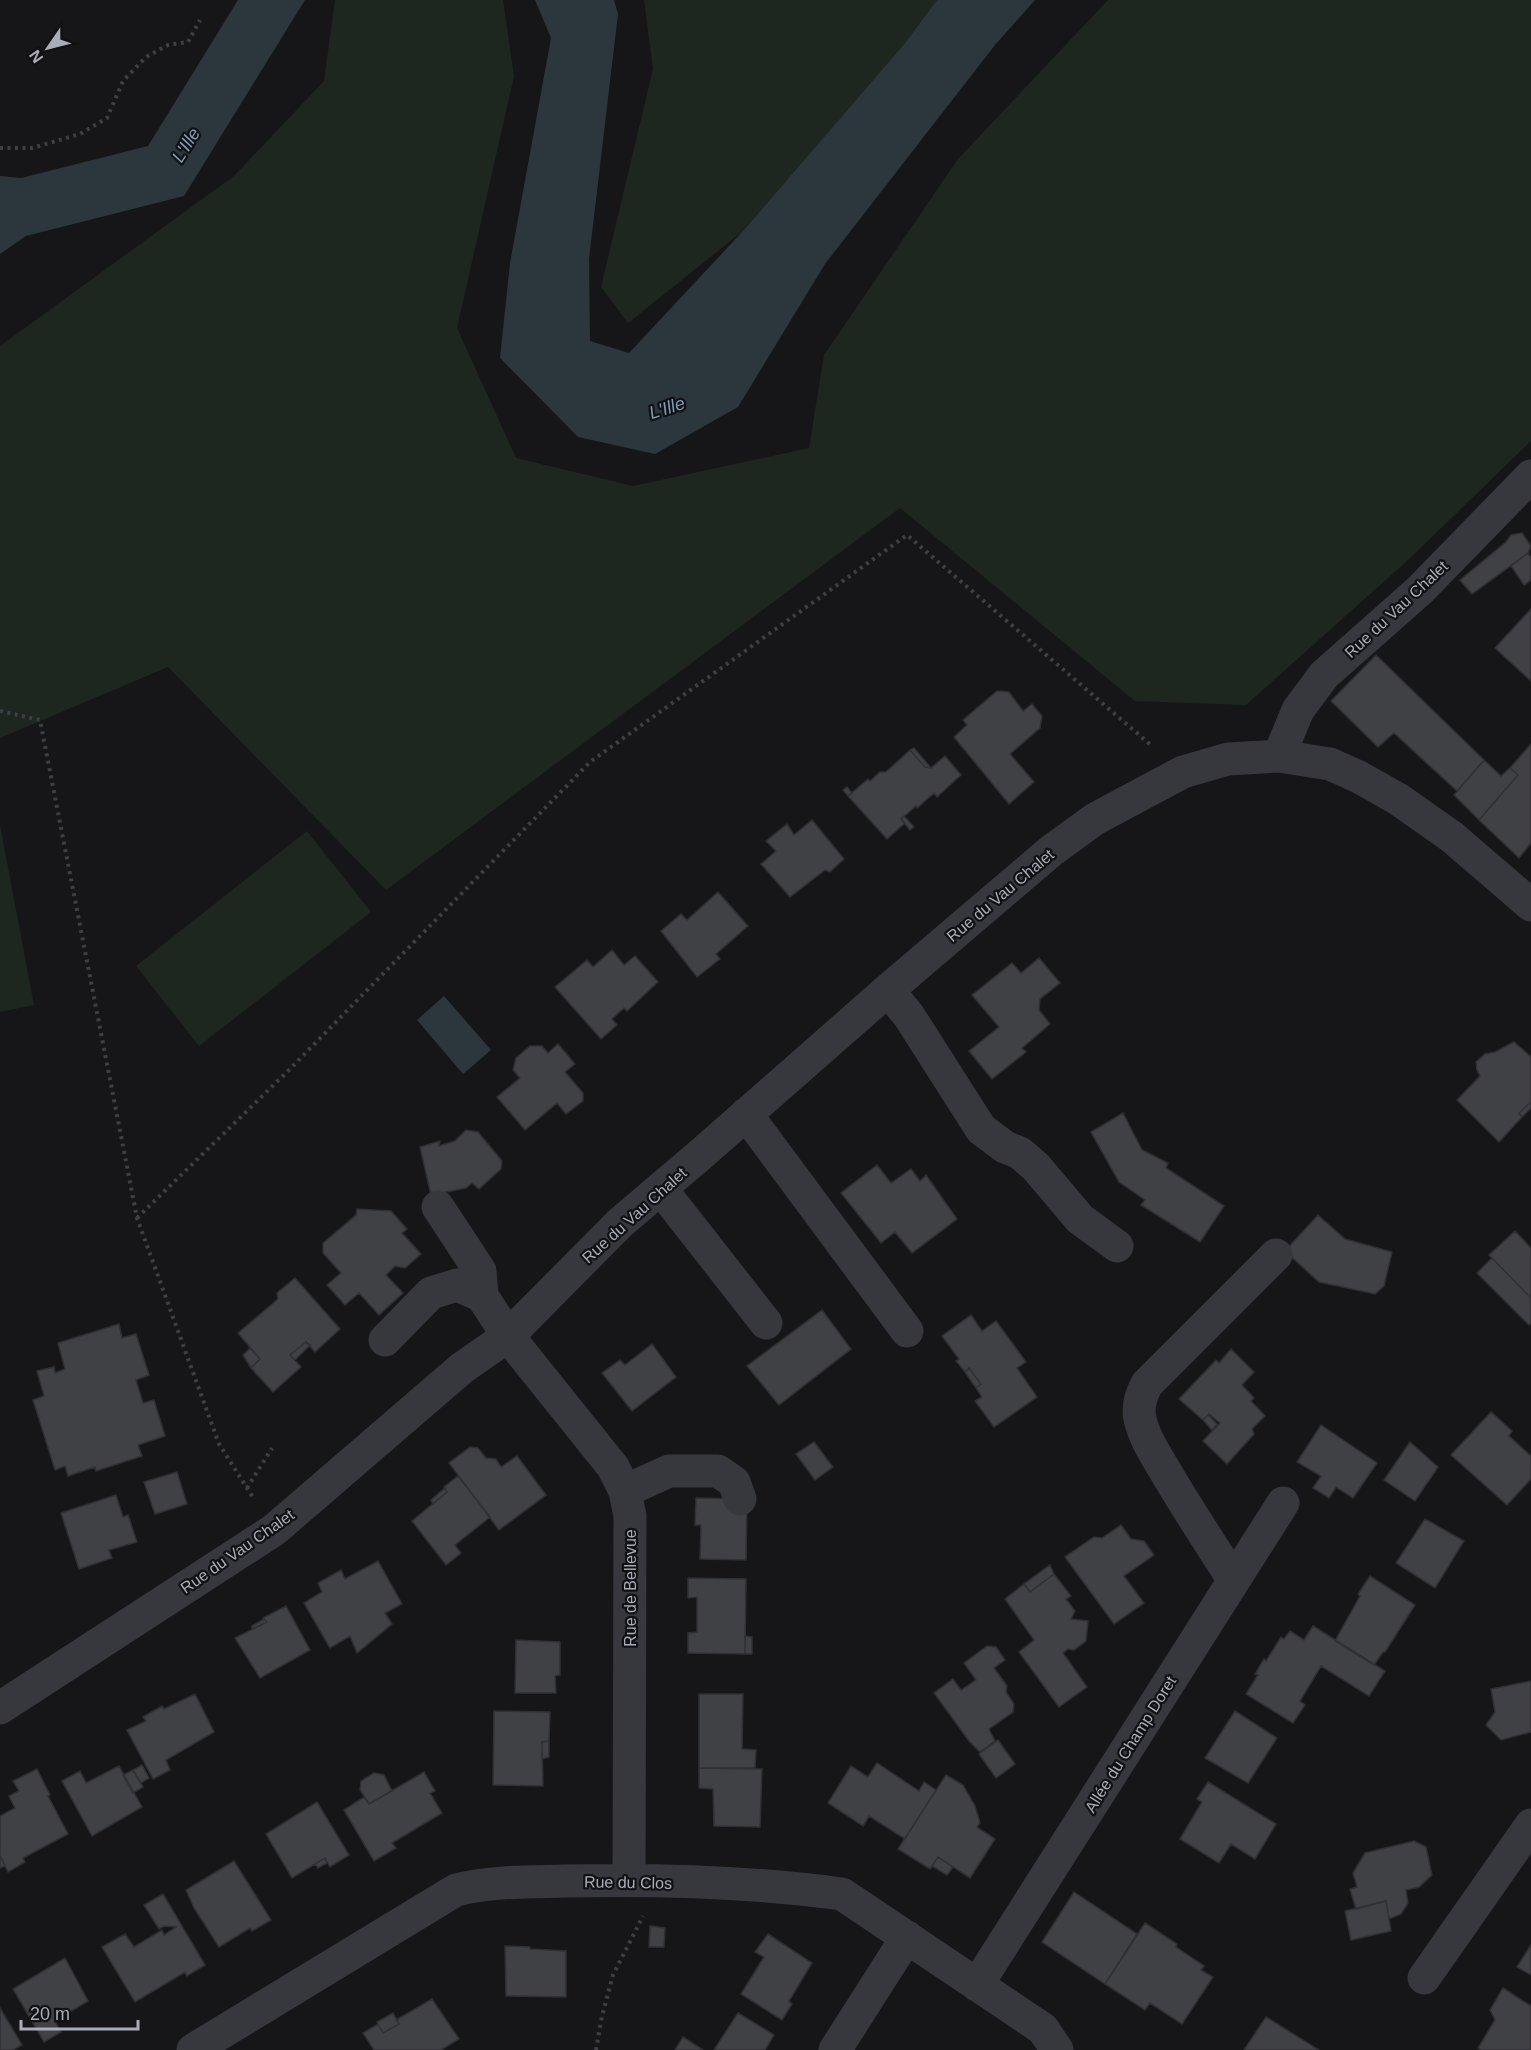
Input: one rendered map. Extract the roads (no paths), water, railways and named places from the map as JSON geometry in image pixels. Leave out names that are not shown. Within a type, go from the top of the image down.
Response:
[{"type":"street","name":"Rue du Vau Chalet","points":[[1280,756],[1298,710],[1323,675],[1420,590],[1531,476]]},
{"type":"street","name":"Rue du Vau Chalet","points":[[0,1708],[273,1530],[462,1368],[508,1336],[620,1223],[1051,850],[1095,819],[1183,772],[1228,759],[1280,756],[1330,764],[1398,799],[1452,837],[1531,905]]},
{"type":"street","points":[[888,990],[909,1016],[981,1129],[1005,1147],[1020,1153],[1036,1167],[1053,1190],[1080,1219],[1117,1246]]},
{"type":"street","points":[[746,1114],[907,1331]]},
{"type":"street","points":[[661,1189],[766,1323]]},
{"type":"street","points":[[385,1340],[431,1293],[457,1285],[482,1296],[480,1271],[438,1208]]},
{"type":"street","points":[[1233,1580],[1154,1452],[1140,1419],[1138,1408],[1142,1392],[1147,1384],[1276,1255]]},
{"type":"street","name":"Rue de Bellevue","points":[[482,1296],[508,1336],[613,1467],[624,1491],[630,1516],[628,1880]]},
{"type":"street","points":[[624,1491],[669,1471],[718,1471],[734,1482],[740,1499]]},
{"type":"street","name":"Allée du Champ Doret","points":[[977,1985],[1283,1503]]},
{"type":"street","points":[[1424,1978],[1531,1825]]},
{"type":"street","name":"Rue du Clos","points":[[192,2050],[456,1890],[493,1883],[628,1880],[803,1888],[842,1894],[1043,2029],[1057,2050]]},
{"type":"street","points":[[835,2050],[908,1937]]},
{"type":"water","name":"L'Ille","points":[[238,0],[305,0],[184,196],[26,236],[0,254],[0,176],[21,178],[148,146]]},
{"type":"water","name":"L'Ille","points":[[535,0],[614,0],[618,14],[589,259],[590,341],[629,353],[743,231],[905,43],[937,0],[1035,0],[995,45],[825,264],[738,407],[655,454],[578,437],[500,358],[510,263],[551,38]]},
{"type":"water","points":[[444,996],[491,1050],[463,1074],[417,1020]]}]
